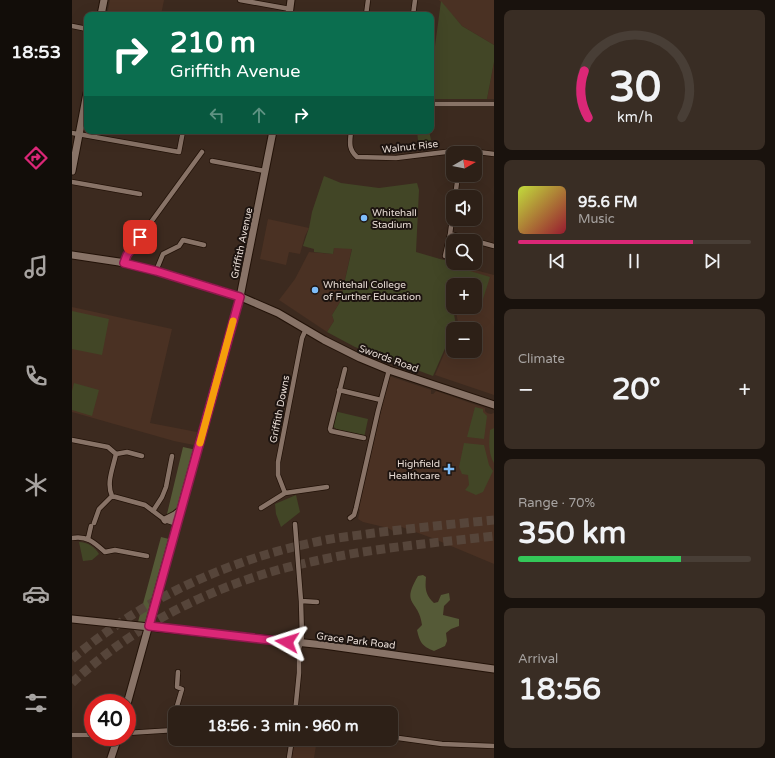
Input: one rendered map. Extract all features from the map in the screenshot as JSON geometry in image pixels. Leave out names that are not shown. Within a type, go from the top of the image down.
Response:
[{"type":"main road","points":[[102,12],[104,0]]},
{"type":"main road","points":[[290,12],[291,0]]},
{"type":"main road","points":[[72,171],[76,133],[84,104]]},
{"type":"main road","name":"Griffith Avenue","points":[[130,694],[240,297],[272,134]]},
{"type":"main road","name":"Swords Road","points":[[72,255],[124,263],[156,271],[240,297],[284,316],[351,355],[389,370],[494,405]]},
{"type":"main road","points":[[165,520],[181,510]]},
{"type":"main road","name":"Grace Park Road","points":[[72,619],[338,647],[494,669]]},
{"type":"main road","points":[[111,758],[115,746]]},
{"type":"street","points":[[240,0],[290,12]]},
{"type":"street","points":[[366,12],[368,0]]},
{"type":"street","points":[[413,12],[415,0]]},
{"type":"street","points":[[72,26],[84,28]]},
{"type":"street","points":[[434,104],[494,104]]},
{"type":"street","points":[[76,133],[179,152],[182,134]]},
{"type":"street","name":"Walnut Rise","points":[[351,134],[349,147],[352,153],[357,157],[396,158],[446,153]]},
{"type":"street","points":[[124,263],[127,255],[202,152]]},
{"type":"street","name":"Walnut Rise","points":[[482,153],[494,154]]},
{"type":"street","points":[[212,161],[265,172]]},
{"type":"street","points":[[72,182],[140,194]]},
{"type":"street","points":[[450,234],[451,226]]},
{"type":"street","points":[[156,271],[163,254],[179,246],[183,240],[204,245]]},
{"type":"street","points":[[482,243],[494,246]]},
{"type":"street","points":[[445,256],[446,252]]},
{"type":"street","name":"Griffith Downs","points":[[284,492],[278,475],[278,462],[302,338],[306,329]]},
{"type":"street","points":[[345,369],[330,429],[331,431],[364,438]]},
{"type":"street","points":[[350,518],[354,515],[356,508],[389,370]]},
{"type":"street","points":[[339,390],[381,400]]},
{"type":"street","points":[[72,440],[108,447],[116,454]]},
{"type":"street","points":[[116,454],[127,452],[142,456]]},
{"type":"street","points":[[112,496],[109,489],[109,481],[116,454]]},
{"type":"street","points":[[153,511],[166,488],[172,456]]},
{"type":"street","points":[[260,508],[284,492],[327,487]]},
{"type":"street","points":[[112,496],[144,505],[165,520],[177,524]]},
{"type":"street","points":[[88,539],[92,524],[99,509],[112,496]]},
{"type":"street","points":[[295,524],[301,601],[302,637],[299,649],[299,673],[296,706]]},
{"type":"street","points":[[72,538],[79,537],[88,539],[95,542],[105,552],[114,550],[147,556]]},
{"type":"street","points":[[301,601],[317,602]]},
{"type":"street","points":[[178,672],[177,687],[182,689],[178,706]]},
{"type":"street","points":[[136,732],[168,730]]},
{"type":"street","points":[[72,735],[84,735]]},
{"type":"street","points":[[398,738],[442,744],[494,746]]},
{"type":"street","points":[[289,758],[291,746]]},
{"type":"shaded area","points":[[110,0],[164,0],[162,12],[108,12]]},
{"type":"shaded area","points":[[439,0],[494,0],[494,45],[462,26]]},
{"type":"shaded area","points":[[494,62],[494,99],[487,99]]},
{"type":"shaded area","points":[[268,219],[309,228],[300,254],[289,252],[286,265],[260,259]]},
{"type":"shaded area","name":"Whitehall College of Further Education","points":[[334,248],[352,248],[340,302],[332,315],[334,321],[327,332],[279,300],[295,279],[309,252],[333,254]]},
{"type":"shaded area","points":[[459,270],[475,270],[494,275],[494,395],[435,375],[446,349],[446,358],[482,358],[482,322],[458,322],[456,314],[482,314],[482,278],[457,278]]},
{"type":"shaded area","points":[[72,307],[172,329],[150,423],[197,432],[194,445],[174,441],[72,412]]},
{"type":"shaded area","name":"Highfield Healthcare","points":[[389,376],[431,390],[431,394],[436,391],[485,408],[487,413],[494,413],[494,564],[399,526],[395,532],[388,528],[363,522],[358,519],[360,510],[358,509]]},
{"type":"shaded area","points":[[293,746],[316,746],[314,758],[291,758]]},
{"type":"green space","points":[[441,1],[462,26],[494,45],[494,62],[487,99],[434,99],[434,54]]},
{"type":"green space","points":[[417,134],[430,134],[433,148],[419,150]]},
{"type":"green space","points":[[324,176],[341,183],[379,188],[417,183],[419,190],[416,252],[446,260],[446,270],[467,270],[490,277],[483,299],[482,278],[446,278],[446,314],[454,314],[455,320],[455,322],[446,322],[446,346],[433,376],[355,347],[327,332],[334,321],[332,315],[340,302],[352,249],[334,248],[333,254],[314,252],[314,249],[303,246]]},
{"type":"green space","points":[[72,311],[109,319],[102,355],[72,349]]},
{"type":"green space","points":[[74,383],[99,390],[92,416],[72,410],[72,391]]},
{"type":"green space","points":[[475,407],[483,409],[483,412],[487,416],[484,439],[467,437]]},
{"type":"green space","points":[[334,411],[368,419],[364,438],[342,432],[330,424]]},
{"type":"green space","points":[[494,428],[494,463],[489,443],[490,430]]},
{"type":"green space","points":[[464,443],[484,445],[489,465],[493,471],[483,492],[476,495],[465,490],[469,485],[468,475],[462,474],[459,467]]},
{"type":"green space","points":[[183,447],[201,451],[183,518],[167,514]]},
{"type":"green space","points":[[296,495],[300,512],[281,527],[276,514],[275,504]]},
{"type":"green space","points":[[161,537],[169,539],[148,624],[138,622]]},
{"type":"green space","points":[[79,542],[91,545],[99,554],[92,560],[83,561]]},
{"type":"green space","points":[[423,575],[426,577],[427,594],[434,603],[438,602],[441,595],[449,593],[450,600],[444,606],[443,615],[459,619],[459,626],[446,633],[447,641],[445,646],[434,651],[424,646],[419,638],[417,630],[422,625],[418,611],[411,598],[413,586],[418,576]]},
{"type":"tunnel","points":[[72,659],[98,638],[154,602],[184,586],[246,561],[278,551],[335,538],[494,520]]},
{"type":"tunnel","points":[[72,683],[125,640],[154,622],[216,591],[249,579],[282,569],[337,556],[404,546],[494,536]]},
{"type":"slow traffic","points":[[200,443],[233,321]]},
{"type":"place","name":"Whitehall Stadium","points":[[364,218]]},
{"type":"place","name":"Whitehall College of Further Education","points":[[315,290]]},
{"type":"place","name":"Highfield Healthcare","points":[[449,469]]},
{"type":"route","points":[[140,237],[127,255],[124,263],[156,271],[240,297],[149,626],[287,642]]}]
